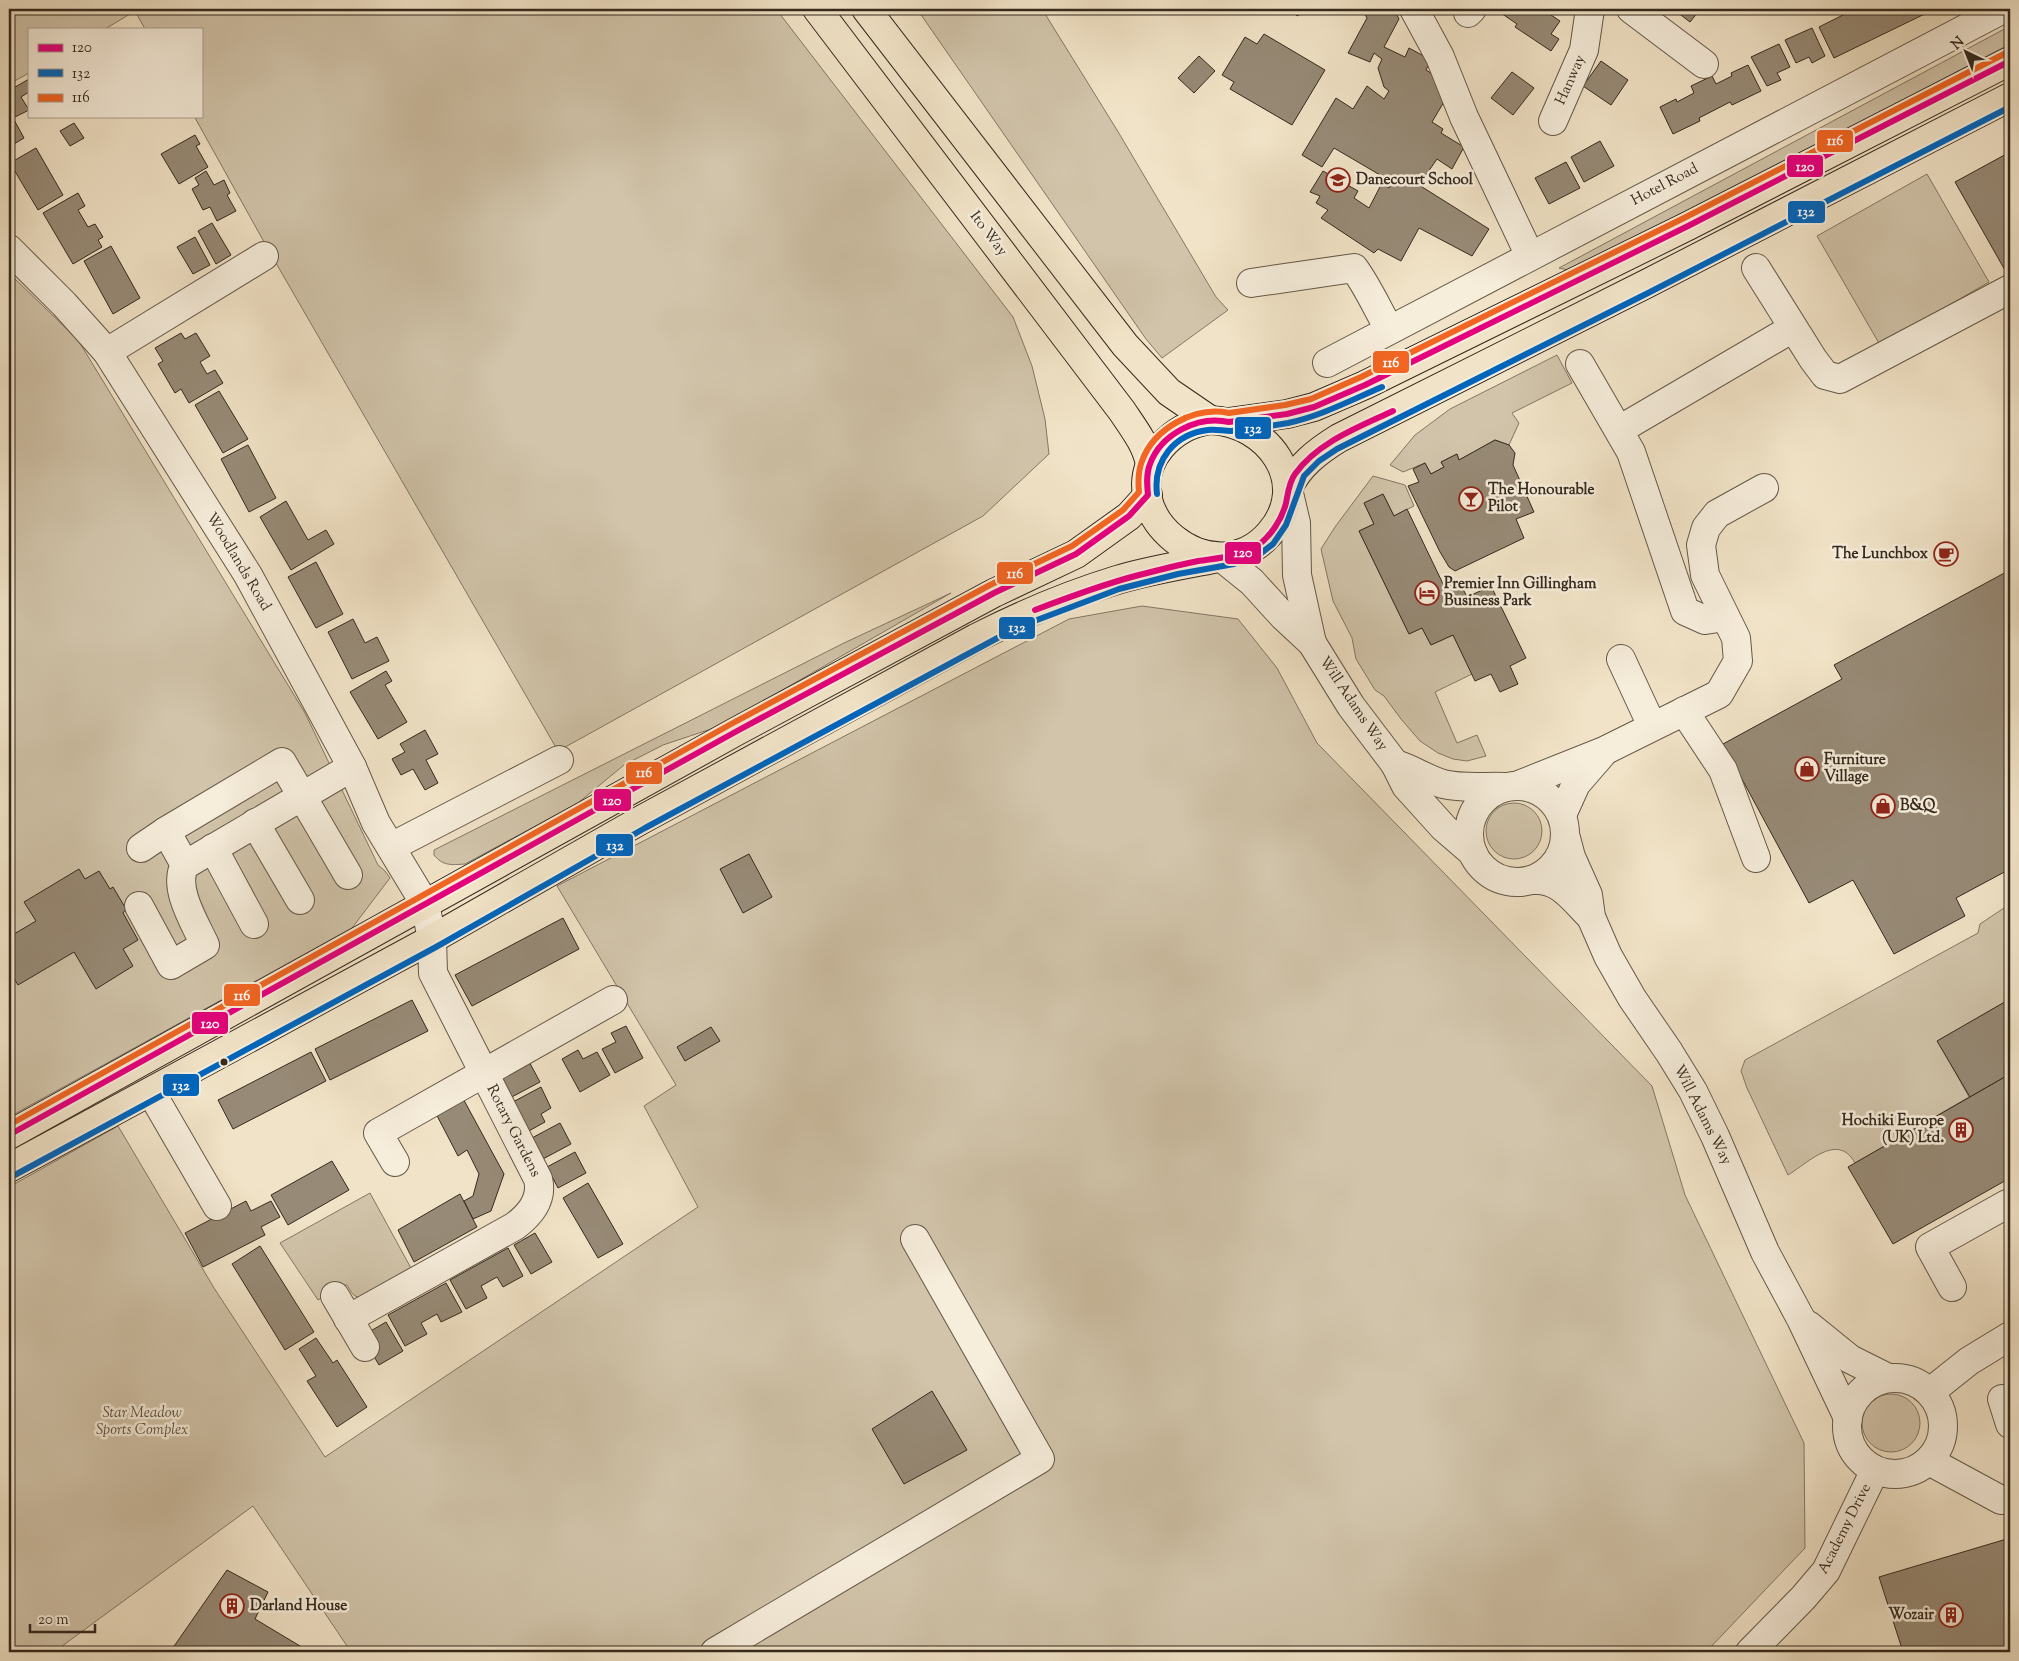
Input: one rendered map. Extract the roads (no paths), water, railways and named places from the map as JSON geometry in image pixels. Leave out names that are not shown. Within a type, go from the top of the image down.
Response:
[{"type":"main road","name":"Ito Way","points":[[817,9],[1117,404],[1140,436],[1147,450],[1150,464]]},
{"type":"main road","points":[[866,9],[1125,345],[1169,392],[1220,421],[1248,430],[1270,449],[1284,469],[1288,489]]},
{"type":"main road","points":[[1219,557],[1195,552],[1171,538],[1156,518],[1148,495],[1147,479],[1150,464],[1158,450],[1172,435],[1190,425],[1287,414],[1314,407],[1366,385],[1688,226],[2010,60]]},
{"type":"main road","points":[[9,1168],[432,939],[640,820],[1012,620],[1118,580],[1249,550],[1264,539],[1280,519],[1286,504],[1288,489],[1302,466],[1339,438],[1655,280],[2010,97]]},
{"type":"main road","points":[[9,1135],[586,813],[957,612],[1076,554],[1129,516],[1148,495]]},
{"type":"street","points":[[1414,9],[1440,57],[1464,117],[1530,256]]},
{"type":"street","name":"Hanway","points":[[1553,121],[1584,50],[1590,9]]},
{"type":"street","points":[[1631,9],[1704,64]]},
{"type":"street","name":"Hotel Road","points":[[1327,363],[2003,9]]},
{"type":"street","name":"Woodlands Road","points":[[9,249],[64,304],[108,352],[248,575],[352,767],[376,823],[425,904]]},
{"type":"street","points":[[108,352],[264,256]]},
{"type":"street","points":[[1251,284],[1354,268],[1367,286],[1389,329]]},
{"type":"street","points":[[1756,268],[1793,328],[1826,375],[1840,379],[2010,289]]},
{"type":"street","points":[[1619,430],[1793,328]]},
{"type":"street","points":[[1580,364],[1631,452],[1685,611],[1705,620],[1725,617]]},
{"type":"street","points":[[1604,752],[1576,784],[1564,826],[1562,854],[1549,871],[1534,880],[1517,883],[1500,879],[1485,870],[1473,854],[1470,845],[1469,828],[1479,804],[1492,793],[1604,752],[1652,726],[1719,694],[1738,661],[1736,638],[1705,575],[1701,553],[1702,538],[1709,522],[1717,514],[1764,488]]},
{"type":"street","name":"Will Adams Way","points":[[1288,489],[1296,523],[1297,575],[1312,643]]},
{"type":"street","name":"Will Adams Way","points":[[1219,557],[1252,582],[1283,616],[1312,643],[1351,706],[1395,764],[1406,786],[1428,811],[1473,854]]},
{"type":"street","points":[[1621,659],[1652,726]]},
{"type":"street","points":[[1684,711],[1723,770],[1756,858]]},
{"type":"street","points":[[391,847],[441,819],[559,760]]},
{"type":"street","points":[[141,848],[282,762],[348,875]]},
{"type":"street","name":"Will Adams Way","points":[[1395,764],[1412,769],[1423,776],[1444,784],[1512,786]]},
{"type":"street","points":[[139,906],[171,965],[204,945],[182,893],[180,872],[185,865],[352,767]]},
{"type":"street","points":[[1512,786],[1525,786],[1543,793],[1551,799],[1564,826]]},
{"type":"street","points":[[255,823],[300,900]]},
{"type":"street","name":"Will Adams Way","points":[[1564,826],[1571,857],[1588,895],[1591,917],[1608,956],[1624,985],[1675,1061],[1697,1099],[1765,1252],[1801,1319],[1848,1418]]},
{"type":"street","points":[[166,831],[185,865]]},
{"type":"street","points":[[213,848],[254,924]]},
{"type":"street","name":"Will Adams Way","points":[[1534,880],[1545,880],[1560,887],[1591,917]]},
{"type":"street","name":"Rotary Gardens","points":[[365,1347],[342,1308],[515,1226],[527,1216],[536,1204],[540,1187],[536,1174],[433,973],[432,939],[425,904]]},
{"type":"street","points":[[395,1162],[378,1133],[614,1000]]},
{"type":"street","points":[[151,1092],[217,1206]]},
{"type":"street","points":[[1952,1287],[1930,1247],[2007,1204],[2010,1209]]},
{"type":"street","points":[[715,1652],[1040,1459],[915,1240]]},
{"type":"street","name":"Will Adams Way","points":[[1801,1319],[1850,1359],[1888,1378]]},
{"type":"street","points":[[1930,1392],[1970,1361],[2010,1336]]},
{"type":"street","points":[[1888,1378],[1903,1378],[1918,1383],[1930,1392],[1939,1404],[1943,1419],[1943,1434],[1938,1448],[1930,1461],[1917,1470],[1903,1474],[1889,1474],[1874,1470],[1862,1461],[1852,1449],[1848,1434],[1848,1418],[1852,1404],[1862,1392],[1874,1383],[1888,1378]]},
{"type":"street","points":[[2002,1399],[2010,1424]]},
{"type":"street","points":[[1930,1461],[2001,1500],[2010,1500]]},
{"type":"street","name":"Academy Drive","points":[[1750,1652],[1803,1598],[1826,1571],[1874,1470]]},
{"type":"place","name":"Danecourt School","points":[[1338,180]]},
{"type":"place","name":"The Honourable Pilot","points":[[1471,499]]},
{"type":"place","name":"The Lunchbox","points":[[1946,554]]},
{"type":"place","name":"Premier Inn Gillingham Business Park","points":[[1427,593]]},
{"type":"place","name":"Furniture Village","points":[[1807,769]]},
{"type":"place","name":"B&Q","points":[[1883,806]]},
{"type":"place","name":"Hochiki Europe (UK) Ltd.","points":[[1961,1130]]},
{"type":"place","name":"Darland House","points":[[232,1606]]},
{"type":"place","name":"Wozair","points":[[1951,1615]]},
{"type":"park label","name":"Star Meadow Sports Complex","points":[[142,1422]]}]
